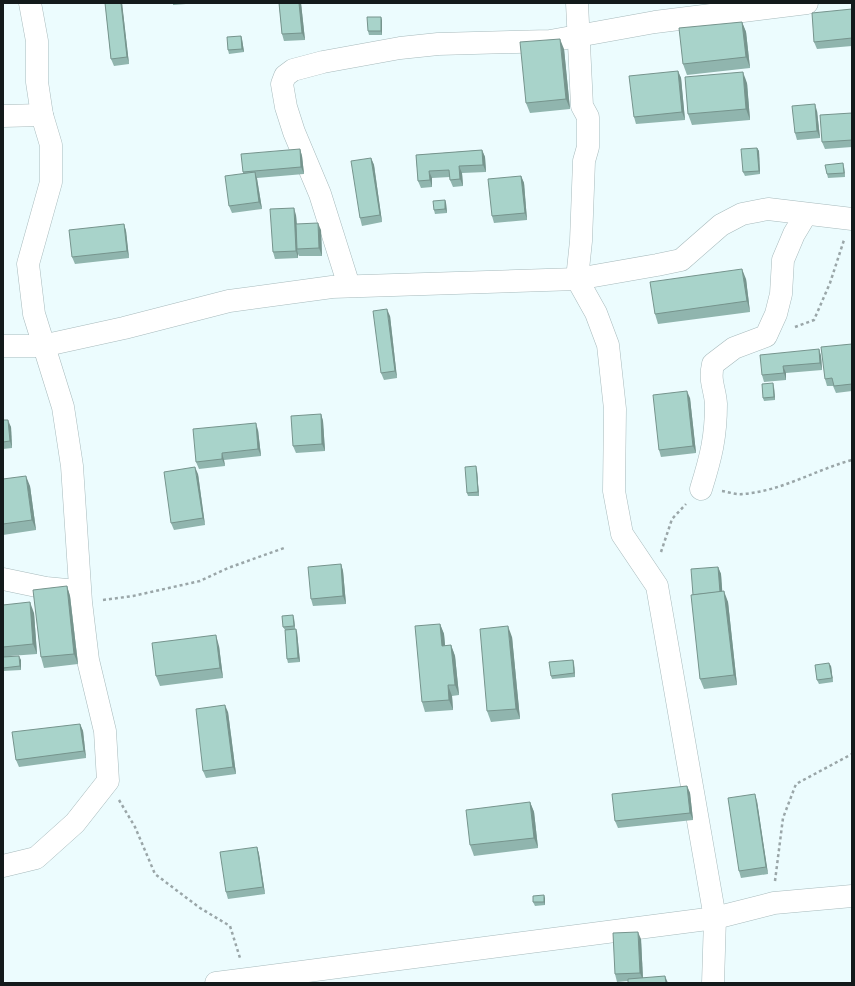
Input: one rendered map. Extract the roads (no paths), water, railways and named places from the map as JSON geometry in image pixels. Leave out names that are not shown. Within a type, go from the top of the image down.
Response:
[{"type":"street","points":[[3,866],[36,858],[75,823],[108,781],[105,731],[88,660],[80,597],[72,466],[62,407],[42,346],[34,314],[28,264],[51,182],[51,145],[42,115],[37,82],[37,41],[30,3]]},
{"type":"street","points":[[577,3],[580,35],[582,106],[588,117],[588,147],[584,161],[581,241],[577,279],[596,313],[608,345],[615,409],[614,491],[622,534],[657,586],[715,918],[713,983]]},
{"type":"street","points":[[349,286],[320,194],[294,132],[286,107],[282,84],[285,76],[293,70],[323,62],[400,48],[438,44],[550,41],[714,14],[807,3]]},
{"type":"street","points":[[3,116],[42,115]]},
{"type":"street","points":[[3,346],[42,346],[124,328],[229,301],[332,287],[577,279],[681,260],[721,225],[742,214],[768,209],[852,219]]},
{"type":"street","points":[[701,489],[715,440],[716,401],[710,376],[713,364],[734,348],[766,336],[776,314],[781,294],[783,260],[794,234],[806,214]]},
{"type":"street","points":[[3,579],[80,597]]},
{"type":"street","points":[[216,983],[260,980],[715,918],[774,903],[852,896]]}]
